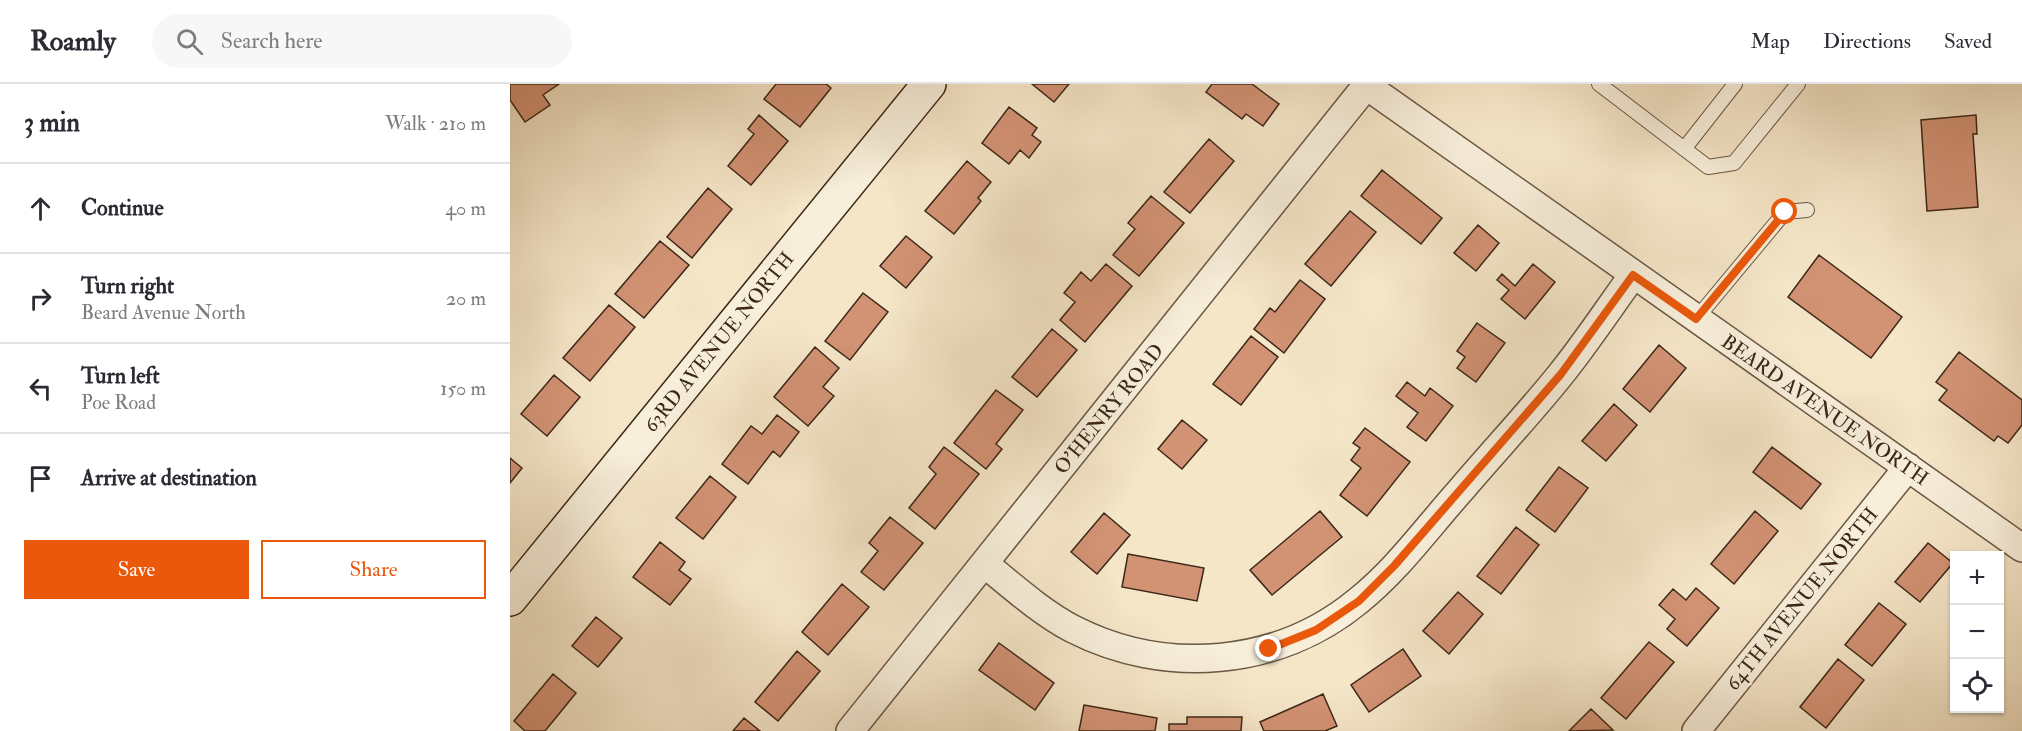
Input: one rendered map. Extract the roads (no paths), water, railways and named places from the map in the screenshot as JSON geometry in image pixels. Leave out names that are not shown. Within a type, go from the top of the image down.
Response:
[{"type":"street","name":"63RD AVENUE NORTH","points":[[510,599],[929,84]]},
{"type":"street","name":"BEARD AVENUE NORTH","points":[[1365,85],[2022,548]]},
{"type":"street","name":"O'HENRY ROAD","points":[[850,731],[1365,85]]},
{"type":"street","points":[[985,564],[1072,629],[1119,647],[1168,659],[1219,659],[1269,649],[1316,630],[1359,601],[1394,566],[1561,374],[1633,275]]},
{"type":"street","name":"64TH AVENUE NORTH","points":[[1696,731],[1908,467]]},
{"type":"lane","points":[[1599,84],[1708,167],[1734,163],[1798,84]]},
{"type":"lane","points":[[1684,149],[1735,84]]},
{"type":"lane","points":[[1696,319],[1785,212],[1807,210]]}]
